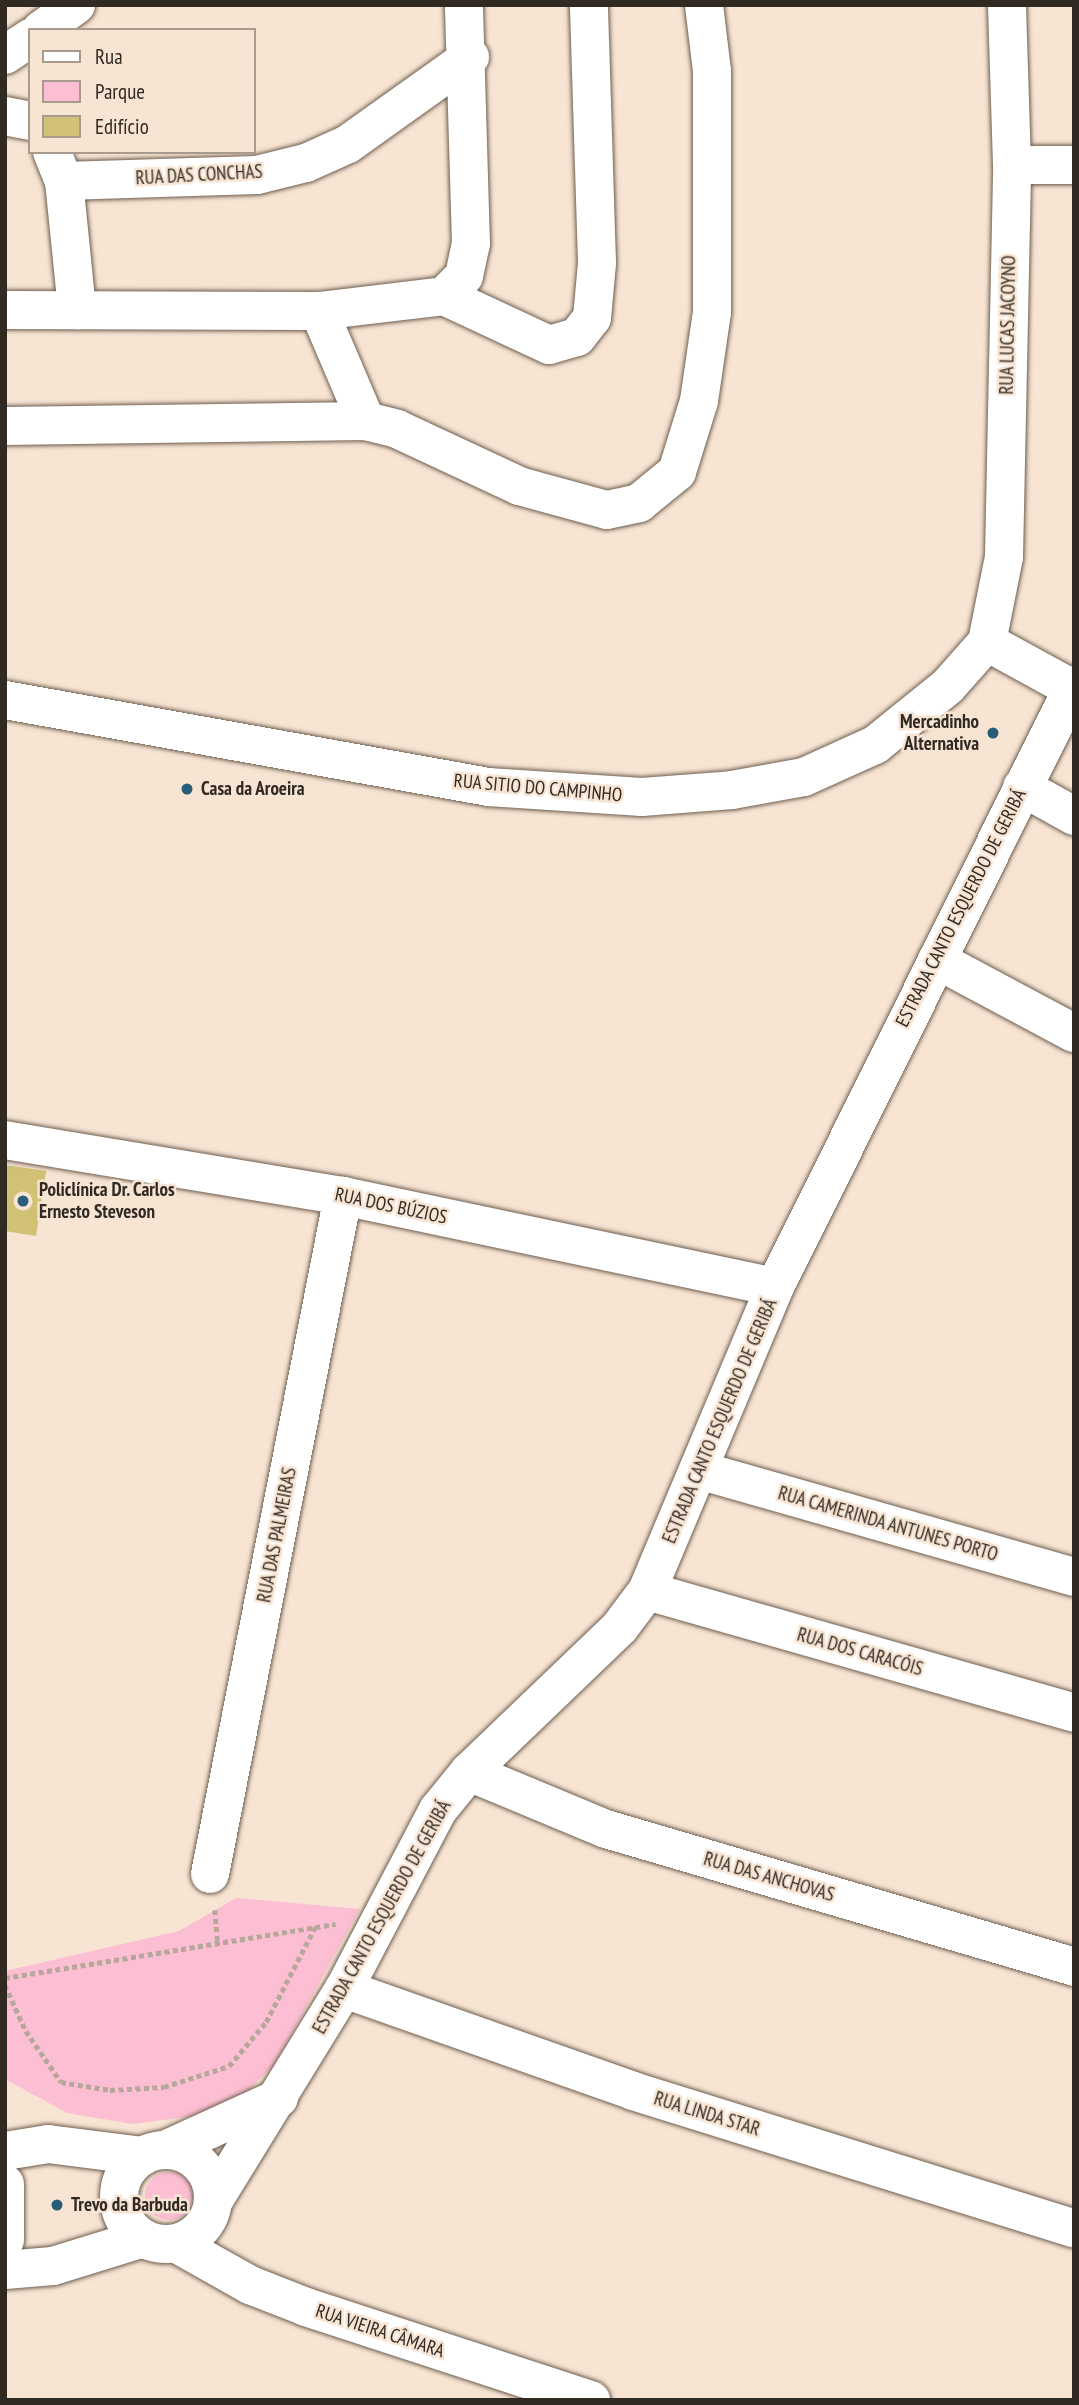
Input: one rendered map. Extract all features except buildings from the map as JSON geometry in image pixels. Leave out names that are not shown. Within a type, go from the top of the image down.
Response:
[{"type":"street","points":[[444,296],[464,276],[471,244],[470,57],[464,5]]},
{"type":"street","points":[[5,310],[319,311],[444,296],[549,345],[577,337],[592,318],[597,263],[589,5]]},
{"type":"street","points":[[5,426],[366,421],[397,429],[519,486],[607,510],[639,503],[677,471],[699,401],[712,312],[712,71],[704,5]]},
{"type":"street","name":"RUA LUCAS JACOYNO","points":[[987,642],[1004,557],[1012,166],[1007,5]]},
{"type":"street","points":[[5,55],[28,40]]},
{"type":"street","name":"RUA DAS CONCHAS","points":[[58,167],[257,175],[306,163],[348,144],[470,57]]},
{"type":"street","points":[[5,116],[28,121]]},
{"type":"street","points":[[1012,166],[1074,165]]},
{"type":"street","points":[[58,167],[76,310]]},
{"type":"street","points":[[319,311],[366,421]]},
{"type":"street","points":[[987,642],[1072,686]]},
{"type":"street","name":"RUA SITIO DO CAMPINHO","points":[[5,700],[488,788],[642,797],[732,790],[804,777],[874,745],[948,686],[987,642]]},
{"type":"street","name":"ESTRADA CANTO ESQUERDO DE GERIBÁ","points":[[214,2200],[344,1989],[438,1810],[469,1772],[620,1627],[647,1591],[702,1471],[775,1287],[1072,686]]},
{"type":"street","points":[[1022,787],[1074,816]]},
{"type":"street","points":[[937,960],[1074,1033]]},
{"type":"street","name":"RUA DOS BÚZIOS","points":[[5,1140],[343,1196],[775,1287]]},
{"type":"street","name":"RUA DAS PALMEIRAS","points":[[211,1874],[343,1196]]},
{"type":"street","name":"RUA CAMERINDA ANTUNES PORTO","points":[[702,1471],[1074,1577]]},
{"type":"street","name":"RUA DOS CARACÓIS","points":[[647,1591],[1074,1713]]},
{"type":"street","name":"RUA DAS ANCHOVAS","points":[[469,1772],[606,1829],[1074,1967]]},
{"type":"street","name":"RUA LINDA STAR","points":[[344,1989],[633,2091],[1074,2228]]},
{"type":"street","points":[[159,2241],[124,2221],[118,2196],[125,2172],[155,2152],[279,2098]]},
{"type":"street","points":[[5,2151],[48,2144],[155,2152],[201,2165],[214,2200],[208,2220],[159,2241],[53,2266],[5,2270]]},
{"type":"street","points":[[5,2184],[5,2240]]},
{"type":"street","name":"RUA VIEIRA CÂMARA","points":[[159,2241],[250,2285],[306,2307],[591,2400]]},
{"type":"path","points":[[5,1978],[381,1918]]},
{"type":"path","points":[[5,1985],[26,2031],[61,2082],[110,2090],[164,2087],[229,2066],[266,2022],[315,1927]]},
{"type":"green space","points":[[236,1898],[360,1909],[274,2065],[242,2096],[201,2115],[133,2124],[67,2113],[5,2079],[5,1971],[179,1931]]},
{"type":"green space","points":[[169,2172],[178,2173],[186,2179],[192,2187],[192,2205],[186,2213],[178,2219],[169,2220],[160,2219],[152,2213],[146,2205],[145,2196],[146,2187],[152,2179],[160,2173]]},
{"type":"place","name":"Mercadinho Alternativa","points":[[993,733]]},
{"type":"place","name":"Casa da Aroeira","points":[[187,789]]},
{"type":"place","name":"Policlínica Dr. Carlos Ernesto Steveson","points":[[23,1201]]},
{"type":"place","name":"Trevo da Barbuda","points":[[57,2205]]}]
